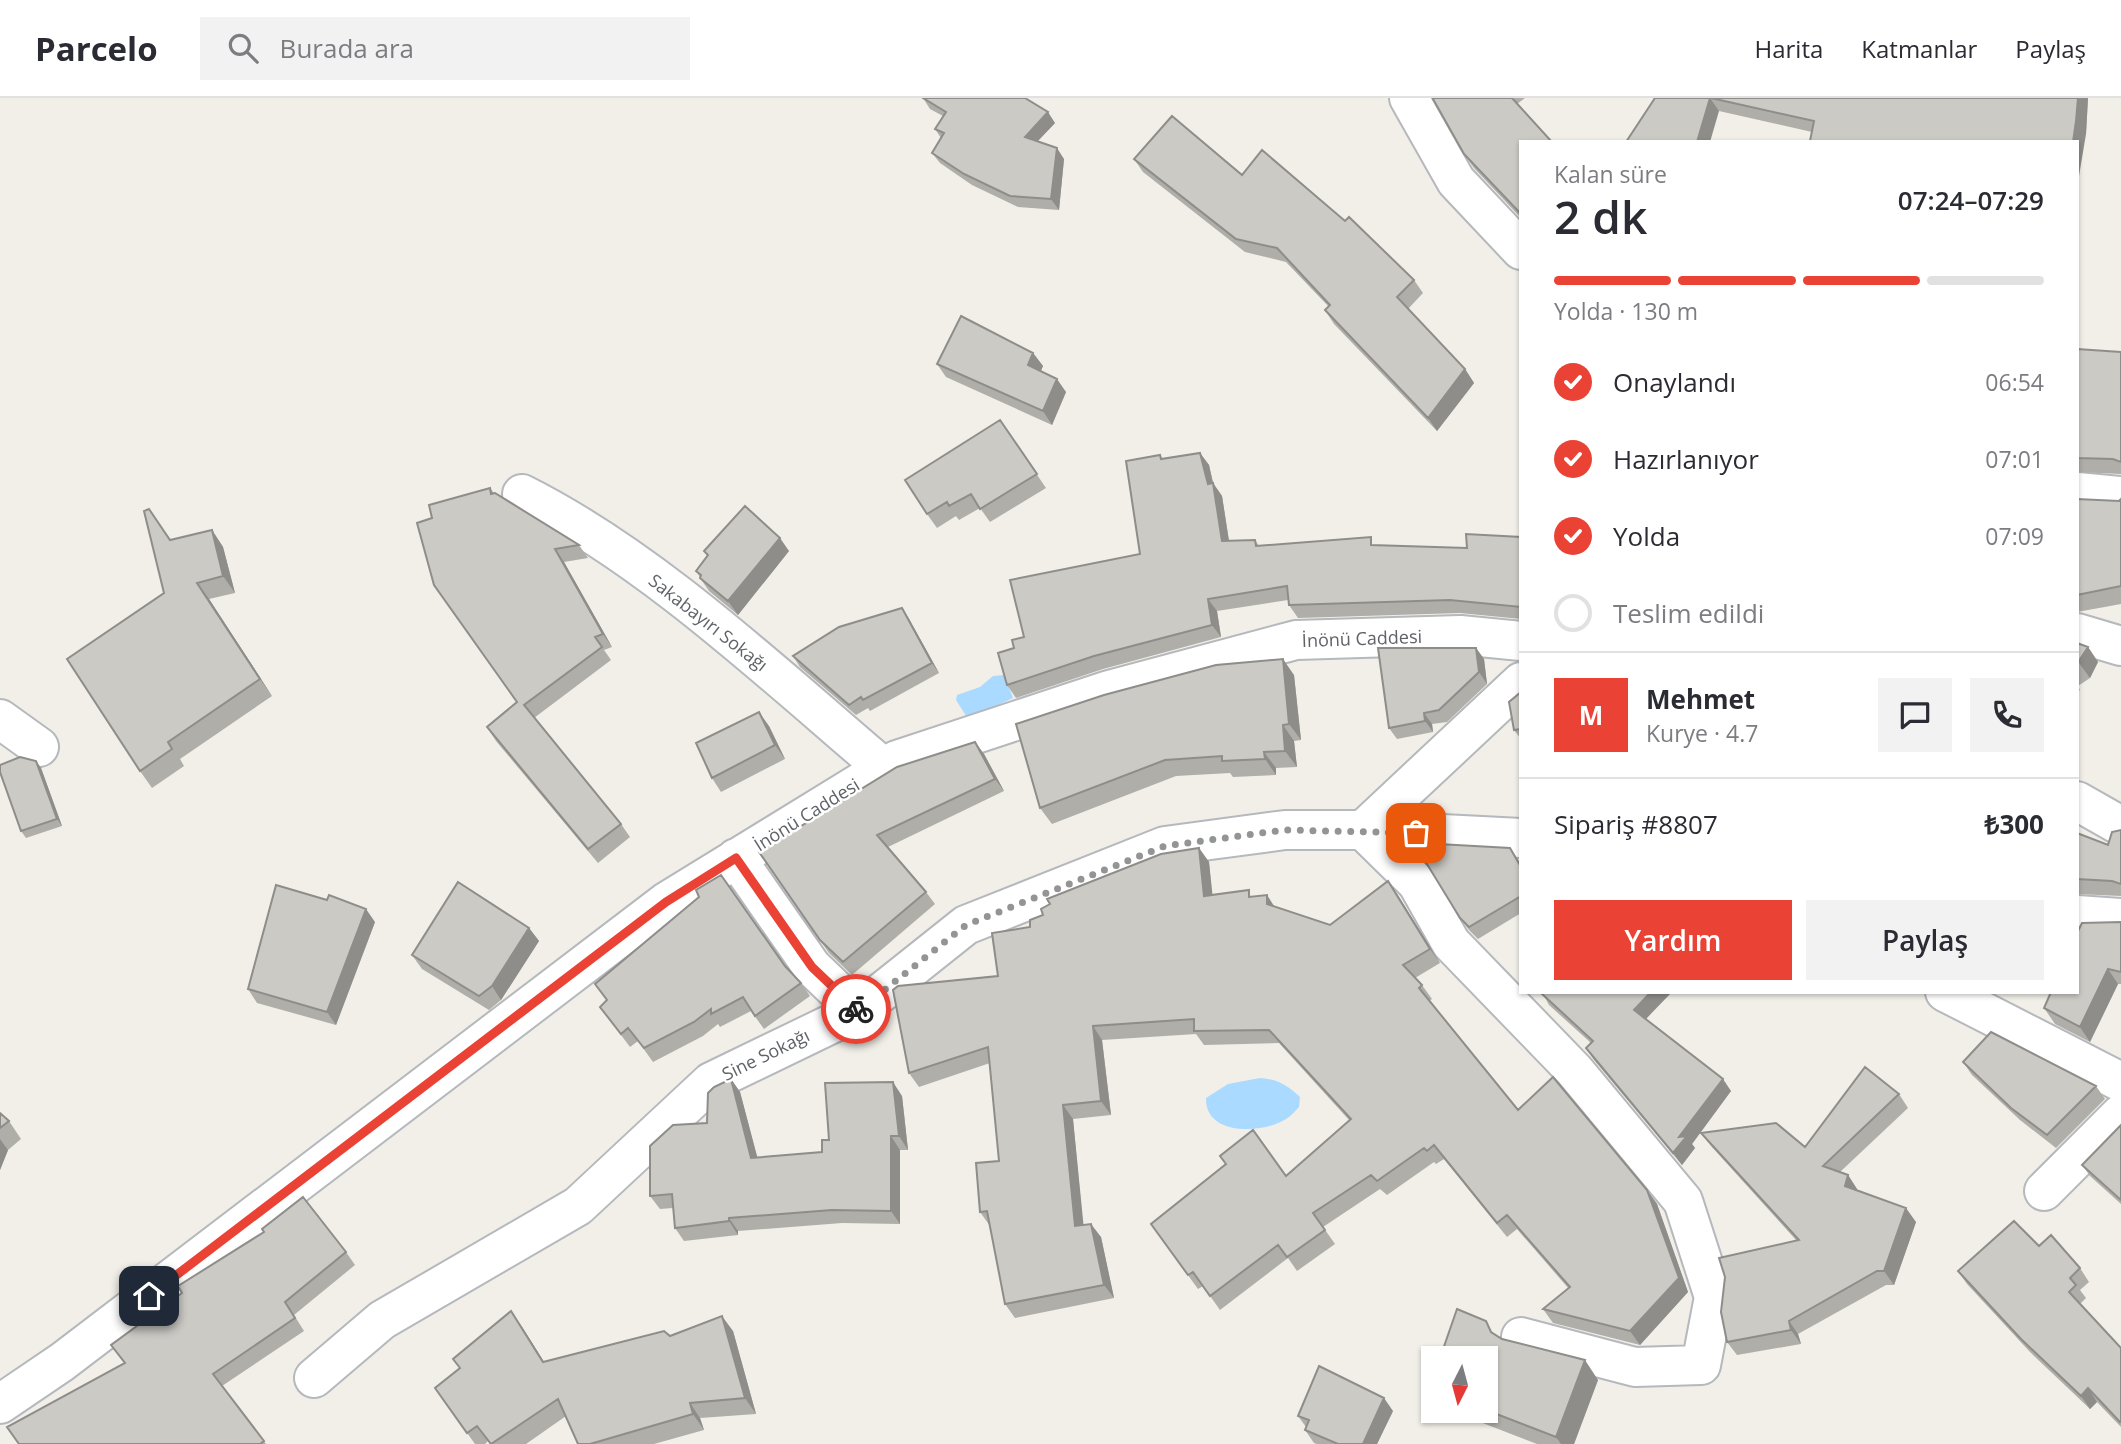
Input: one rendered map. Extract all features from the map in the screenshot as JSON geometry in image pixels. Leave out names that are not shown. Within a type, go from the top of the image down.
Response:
[{"type":"street","points":[[1409,98],[1456,181],[1519,248]]},
{"type":"street","points":[[2079,492],[2121,496]]},
{"type":"street","name":"Sakabayırı Sokağı","points":[[522,494],[559,513],[694,607],[884,768]]},
{"type":"street","name":"İnönü Caddesi","points":[[0,1404],[62,1362],[666,902],[897,760],[1109,690],[1296,640],[1460,635],[1519,641]]},
{"type":"street","points":[[2079,635],[2121,646]]},
{"type":"street","points":[[1519,684],[1363,830],[1417,883],[1451,943],[1574,1070],[1683,1201],[1714,1297],[1701,1365],[1636,1367],[1521,1337]]},
{"type":"street","points":[[0,719],[39,747]]},
{"type":"street","points":[[2079,802],[2121,826]]},
{"type":"street","name":"Sine Sokağı","points":[[314,1378],[382,1320],[578,1206],[710,1082],[858,1011],[966,925],[1165,846],[1284,830],[1363,830],[1519,838]]},
{"type":"street","points":[[736,858],[812,967],[858,1011]]},
{"type":"street","points":[[2079,915],[2121,918]]},
{"type":"street","points":[[1949,994],[2121,1082]]},
{"type":"street","points":[[2044,1191],[2121,1114]]},
{"type":"water","points":[[1004,675],[1013,698],[968,719],[956,700],[957,695],[980,687],[993,676]]},
{"type":"water","points":[[1260,1078],[1277,1081],[1291,1089],[1300,1097],[1299,1107],[1276,1124],[1250,1129],[1225,1125],[1215,1119],[1208,1110],[1206,1098],[1228,1084]]},
{"type":"building","points":[[923,98],[1025,98],[1048,112],[1025,137],[1057,148],[1051,199],[1010,196],[964,174],[932,153],[944,133],[935,129],[946,112]]},
{"type":"building","points":[[1512,98],[1550,140],[1519,140],[1519,212],[1464,154],[1433,99]]},
{"type":"building","points":[[1655,98],[1710,98],[1698,140],[1627,140]]},
{"type":"building","points":[[1711,98],[2078,98],[2073,140],[1810,140],[1814,121]]},
{"type":"building","points":[[1172,116],[1242,175],[1262,150],[1345,221],[1349,217],[1414,280],[1397,297],[1465,369],[1428,418],[1325,310],[1330,305],[1277,248],[1236,239],[1134,159]]},
{"type":"building","points":[[961,316],[1033,353],[1028,365],[1057,379],[1043,411],[937,364]]},
{"type":"building","points":[[2079,349],[2121,352],[2121,462],[2113,459],[2079,458]]},
{"type":"building","points":[[1000,420],[1037,474],[980,509],[971,494],[949,506],[947,502],[927,514],[905,480]]},
{"type":"building","points":[[1200,453],[1208,484],[1213,483],[1222,541],[1255,540],[1256,546],[1371,537],[1371,545],[1467,548],[1466,534],[1519,537],[1519,607],[1450,600],[1289,605],[1287,586],[1208,599],[1212,625],[1094,656],[1007,685],[998,653],[1014,648],[1012,640],[1024,637],[1010,580],[1140,554],[1126,461],[1160,455],[1161,459]]},
{"type":"building","points":[[490,488],[491,494],[495,493],[579,545],[555,549],[603,634],[595,637],[602,647],[524,705],[621,824],[588,849],[487,727],[517,702],[434,585],[417,523],[432,518],[429,505]]},
{"type":"building","points":[[2079,499],[2121,499],[2121,586],[2079,595]]},
{"type":"building","points":[[745,506],[780,538],[728,601],[700,578],[701,575],[696,571],[708,555],[704,551]]},
{"type":"building","points":[[149,509],[170,540],[212,530],[223,576],[197,583],[260,679],[168,742],[172,749],[140,771],[67,659],[164,593],[144,511]]},
{"type":"building","points":[[902,608],[932,663],[863,700],[861,697],[849,705],[793,656],[839,627]]},
{"type":"building","points":[[2079,644],[2088,647],[2079,661]]},
{"type":"building","points":[[1378,648],[1476,648],[1479,672],[1439,710],[1424,713],[1425,721],[1389,728]]},
{"type":"building","points":[[1283,659],[1289,724],[1283,725],[1285,751],[1264,752],[1265,759],[1222,761],[1222,756],[1165,760],[1040,808],[1016,724],[1104,695],[1216,665]]},
{"type":"building","points":[[1519,694],[1519,729],[1514,730],[1509,702]]},
{"type":"building","points":[[759,712],[775,745],[712,778],[696,743]]},
{"type":"building","points":[[975,742],[995,779],[877,835],[926,892],[843,962],[820,940],[759,852],[897,767]]},
{"type":"building","points":[[20,757],[36,761],[57,819],[21,831],[0,772],[0,765]]},
{"type":"building","points":[[2121,830],[2121,884],[2079,879],[2079,834],[2108,845],[2112,832]]},
{"type":"building","points":[[1420,843],[1510,848],[1519,864],[1519,897],[1469,927],[1460,918],[1419,851]]},
{"type":"building","points":[[1199,848],[1204,896],[1249,890],[1249,897],[1267,895],[1267,904],[1330,925],[1388,881],[1430,949],[1403,965],[1422,985],[1419,988],[1518,1110],[1553,1077],[1647,1190],[1679,1278],[1630,1331],[1543,1309],[1570,1287],[1507,1215],[1497,1223],[1434,1145],[1427,1151],[1424,1148],[1377,1181],[1371,1175],[1313,1213],[1325,1230],[1287,1257],[1278,1245],[1210,1296],[1193,1272],[1188,1275],[1151,1224],[1226,1164],[1220,1156],[1253,1130],[1286,1176],[1351,1119],[1269,1030],[1194,1031],[1194,1019],[1093,1026],[1101,1101],[1063,1105],[1075,1226],[1091,1224],[1104,1285],[1005,1304],[987,1211],[980,1212],[976,1163],[999,1161],[988,1047],[909,1073],[893,990],[898,986],[998,976],[992,933],[1030,927],[1030,920],[1043,915],[1041,909],[1050,904],[1047,899],[1161,854]]},
{"type":"building","points":[[721,875],[785,966],[801,983],[755,1016],[743,997],[711,1014],[711,1009],[694,1022],[644,1048],[628,1028],[621,1034],[600,1007],[607,1000],[595,984],[699,897],[696,890]]},
{"type":"building","points":[[458,882],[529,928],[492,986],[479,996],[412,955]]},
{"type":"building","points":[[276,885],[327,900],[329,895],[366,909],[327,1012],[248,989]]},
{"type":"building","points":[[2121,922],[2121,972],[2108,969],[2080,1027],[2044,1008],[2050,994],[2079,994],[2079,929],[2082,923]]},
{"type":"building","points":[[1542,994],[1649,994],[1634,1010],[1723,1079],[1679,1137],[1687,1136],[1673,1153],[1586,1048],[1593,1041]]},
{"type":"building","points":[[1991,1032],[2096,1086],[2047,1135],[2011,1108],[1963,1062]]},
{"type":"building","points":[[1865,1067],[1899,1094],[1823,1166],[1848,1175],[1845,1186],[1906,1208],[1884,1271],[1877,1271],[1789,1321],[1791,1330],[1727,1342],[1721,1312],[1725,1277],[1719,1258],[1799,1240],[1701,1133],[1776,1123],[1805,1147]]},
{"type":"building","points":[[731,1079],[751,1158],[822,1152],[822,1140],[829,1140],[825,1083],[893,1082],[899,1136],[891,1136],[891,1211],[832,1210],[729,1218],[729,1221],[675,1228],[672,1194],[650,1196],[650,1146],[673,1125],[707,1123],[708,1093]]},
{"type":"building","points":[[0,1113],[9,1121],[0,1128]]},
{"type":"building","points":[[2121,1125],[2121,1200],[2082,1165]]},
{"type":"building","points":[[303,1197],[346,1252],[285,1302],[295,1318],[213,1374],[264,1441],[260,1444],[19,1444],[7,1427],[125,1363],[111,1345],[182,1293],[178,1286],[264,1232],[262,1229]]},
{"type":"building","points":[[2014,1221],[2039,1246],[2051,1235],[2080,1268],[2070,1278],[2076,1285],[2069,1292],[2121,1348],[2120,1422],[2088,1388],[2081,1396],[2021,1339],[1958,1271]]},
{"type":"building","points":[[1457,1309],[1486,1321],[1491,1332],[1502,1339],[1585,1360],[1556,1437],[1498,1415],[1498,1346],[1444,1346]]},
{"type":"building","points":[[511,1311],[543,1362],[664,1331],[670,1336],[722,1316],[745,1398],[690,1403],[693,1414],[590,1444],[578,1444],[558,1399],[491,1444],[477,1426],[467,1433],[435,1388],[460,1368],[453,1359]]},
{"type":"building","points":[[1319,1366],[1384,1398],[1363,1444],[1338,1444],[1305,1430],[1309,1420],[1298,1416]]},
{"type":"way so far","points":[[856,1009],[858,1011],[966,925],[1165,846],[1284,830],[1416,833]]},
{"type":"route","points":[[149,1296],[666,902],[736,858],[812,967],[856,1009]]}]
